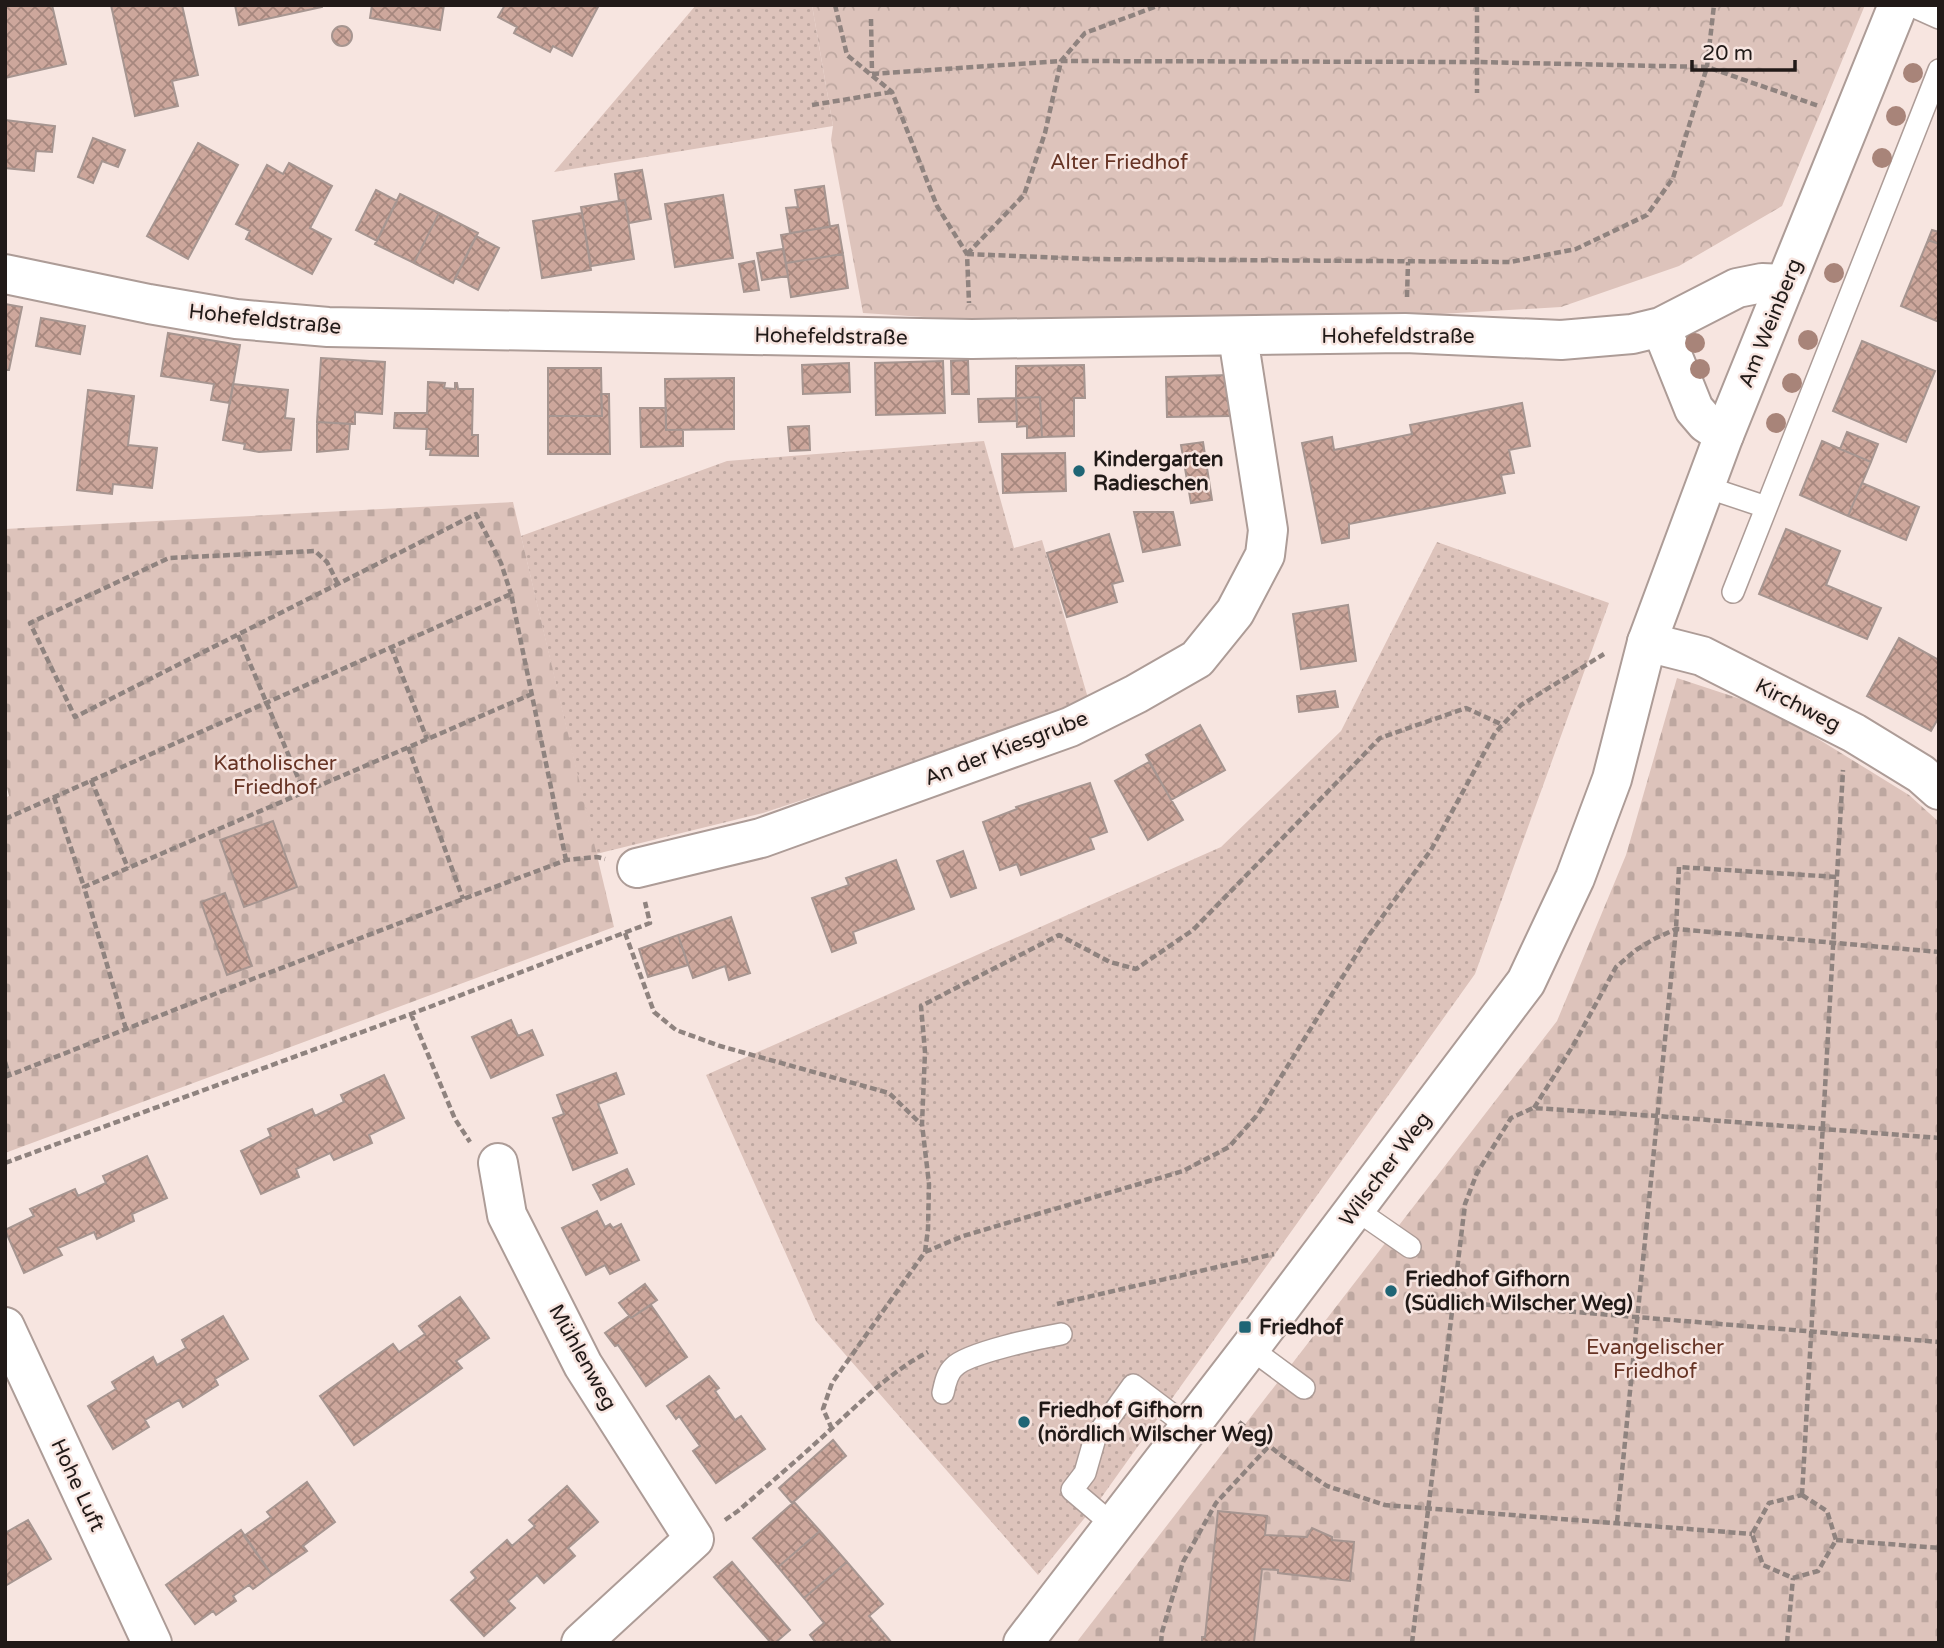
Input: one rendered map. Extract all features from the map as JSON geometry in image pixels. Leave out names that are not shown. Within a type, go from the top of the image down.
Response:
[{"type":"street","name":"Am Weinberg","points":[[1629,646],[1706,487],[1724,435],[1898,5]]},
{"type":"street","name":"Hohefeldstraße","points":[[5,274],[236,319],[328,327],[972,339],[1405,333],[1561,340],[1632,334],[1661,327],[1737,288],[1762,282],[1785,284]]},
{"type":"street","points":[[1661,327],[1694,410],[1706,423],[1724,435]]},
{"type":"street","name":"An der Kiesgrube","points":[[637,868],[761,838],[1070,727],[1197,659],[1235,612],[1265,555],[1268,530],[1238,337]]},
{"type":"street","name":"Kirchweg","points":[[1629,646],[1702,656],[1854,733],[1921,774],[1939,790]]},
{"type":"street","name":"Wilscher Weg","points":[[1023,1643],[1200,1414],[1526,982],[1575,878],[1612,779],[1629,646]]},
{"type":"street","name":"Mühlenweg","points":[[498,1163],[507,1215],[583,1365],[695,1539],[581,1643]]},
{"type":"street","name":"Hohe Luft","points":[[5,1327],[152,1643]]},
{"type":"lane","points":[[1910,5],[1939,18]]},
{"type":"lane","points":[[1733,592],[1939,70]]},
{"type":"lane","points":[[1706,487],[1766,507]]},
{"type":"lane","points":[[1355,1209],[1410,1247]]},
{"type":"lane","points":[[943,1393],[946,1379],[954,1366],[979,1356],[1061,1334]]},
{"type":"lane","points":[[1250,1348],[1304,1388]]},
{"type":"lane","points":[[1113,1525],[1072,1490],[1085,1473],[1095,1438],[1133,1385],[1200,1414]]},
{"type":"path","points":[[835,5],[847,55],[892,92],[937,206],[967,254],[972,339]]},
{"type":"path","points":[[967,254],[1024,195],[1045,133],[1061,61],[1085,33],[1160,5]]},
{"type":"path","points":[[1477,5],[1477,93]]},
{"type":"path","points":[[967,254],[1090,259],[1510,261],[1576,249],[1647,215],[1672,178],[1707,67],[1714,5]]},
{"type":"path","points":[[871,19],[872,74]]},
{"type":"path","points":[[872,74],[1061,61],[1478,62],[1707,67],[1812,104]]},
{"type":"path","points":[[812,105],[892,92]]},
{"type":"path","points":[[338,584],[327,562],[315,551],[169,558],[30,623],[75,717],[338,584],[476,514],[501,563],[511,594],[566,860]]},
{"type":"path","points":[[5,819],[511,594]]},
{"type":"path","points":[[237,635],[304,792]]},
{"type":"path","points":[[925,1252],[963,1236],[1183,1171],[1229,1147],[1258,1114],[1366,939],[1431,849],[1495,733],[1521,705],[1629,646]]},
{"type":"path","points":[[391,647],[427,740]]},
{"type":"path","points":[[84,887],[532,694]]},
{"type":"path","points":[[832,1429],[823,1409],[832,1383],[925,1252],[929,1184],[922,1124],[925,1052],[921,1006],[1059,935],[1110,961],[1136,969],[1193,930],[1380,738],[1466,708],[1503,725]]},
{"type":"path","points":[[408,747],[463,899]]},
{"type":"path","points":[[92,780],[128,868]]},
{"type":"path","points":[[1802,1495],[1842,781]]},
{"type":"path","points":[[54,797],[84,887],[125,1029]]},
{"type":"path","points":[[5,1062],[7,1076],[566,860],[597,857]]},
{"type":"path","points":[[1617,1522],[1676,929],[1679,867],[1837,877]]},
{"type":"path","points":[[5,1163],[650,923],[637,868]]},
{"type":"path","points":[[1533,1108],[1564,1062],[1615,967],[1636,950],[1676,929],[1939,953]]},
{"type":"path","points":[[625,932],[654,1012],[676,1030],[720,1046],[889,1093],[922,1124]]},
{"type":"path","points":[[411,1014],[455,1119],[470,1142],[498,1163]]},
{"type":"path","points":[[1412,1643],[1465,1204],[1473,1182],[1511,1118],[1533,1108],[1657,1115],[1939,1138]]},
{"type":"path","points":[[1454,1302],[1939,1342]]},
{"type":"path","points":[[1200,1414],[1269,1446],[1327,1486],[1385,1505],[1752,1534]]},
{"type":"path","points":[[1161,1643],[1183,1562],[1216,1503],[1269,1446]]},
{"type":"path","points":[[1802,1495],[1828,1511],[1836,1540],[1818,1571],[1793,1578],[1763,1565],[1752,1534],[1769,1503],[1802,1495]]},
{"type":"path","points":[[1836,1540],[1939,1548]]},
{"type":"path","points":[[1787,1643],[1793,1578]]},
{"type":"green space","points":[[696,5],[812,5],[833,126],[554,172]]},
{"type":"green space","name":"Alter Friedhof","points":[[812,5],[1865,5],[1782,206],[1679,266],[1561,307],[1406,316],[970,320],[863,313],[831,140],[833,126]]},
{"type":"green space","points":[[984,441],[1014,548],[1042,540],[1090,705],[763,813],[596,854],[521,536],[727,461]]},
{"type":"green space","name":"Katholischer Friedhof","points":[[513,502],[614,927],[5,1153],[5,798],[9,796],[5,779],[5,529]]},
{"type":"green space","points":[[1437,542],[1609,603],[1475,974],[1101,1498],[1038,1575],[816,1321],[706,1075],[1221,847],[1341,731]]},
{"type":"green space","name":"Evangelischer Friedhof","points":[[1677,678],[1768,708],[1909,795],[1939,822],[1939,1643],[1076,1643],[1557,1021],[1626,855]]},
{"type":"building","points":[[5,5],[52,5],[66,64],[5,78]]},
{"type":"building","points":[[111,5],[182,5],[198,75],[172,81],[178,106],[135,116]]},
{"type":"building","points":[[235,5],[322,5],[322,7],[239,25]]},
{"type":"building","points":[[372,5],[444,5],[440,30],[370,18]]},
{"type":"building","points":[[505,5],[599,5],[572,56],[553,46],[550,52],[514,33],[517,27],[498,17]]},
{"type":"building","points":[[338,26],[346,26],[352,36],[346,46],[338,46],[332,40],[332,32]]},
{"type":"building","points":[[5,120],[55,126],[52,152],[36,151],[34,171],[5,168]]},
{"type":"building","points":[[93,138],[125,150],[118,167],[102,161],[93,183],[78,177]]},
{"type":"building","points":[[198,143],[238,165],[188,259],[147,236]]},
{"type":"building","points":[[289,163],[332,186],[310,228],[331,239],[312,274],[246,239],[250,231],[236,224],[267,165],[283,174]]},
{"type":"building","points":[[642,170],[651,219],[629,223],[625,200],[619,201],[615,174]]},
{"type":"building","points":[[824,186],[830,227],[790,233],[786,208],[798,207],[795,190]]},
{"type":"building","points":[[376,190],[397,201],[377,241],[356,230]]},
{"type":"building","points":[[400,194],[439,213],[414,263],[375,244]]},
{"type":"building","points":[[723,195],[733,258],[675,267],[665,204]]},
{"type":"building","points":[[625,200],[634,259],[591,266],[581,207]]},
{"type":"building","points":[[439,213],[478,233],[453,283],[414,263]]},
{"type":"building","points":[[582,213],[591,270],[542,278],[533,221]]},
{"type":"building","points":[[838,225],[843,254],[786,263],[781,235]]},
{"type":"building","points":[[1932,230],[1939,232],[1939,244],[1928,240]]},
{"type":"building","points":[[476,236],[499,248],[478,290],[455,278]]},
{"type":"building","points":[[1928,240],[1939,244],[1939,322],[1901,306]]},
{"type":"building","points":[[783,249],[788,276],[762,280],[757,253]]},
{"type":"building","points":[[843,254],[848,288],[791,297],[786,263]]},
{"type":"building","points":[[754,261],[759,290],[744,292],[739,264]]},
{"type":"building","points":[[5,304],[22,307],[9,370],[5,370]]},
{"type":"building","points":[[41,318],[85,326],[80,354],[36,346]]},
{"type":"building","points":[[168,333],[240,345],[230,403],[211,400],[214,384],[161,376]]},
{"type":"building","points":[[1862,341],[1935,371],[1906,442],[1833,411]]},
{"type":"building","points":[[321,358],[385,362],[382,414],[355,412],[355,424],[317,422]]},
{"type":"building","points":[[968,360],[969,394],[952,394],[951,361]]},
{"type":"building","points":[[943,361],[945,413],[876,415],[875,363]]},
{"type":"building","points":[[849,363],[850,392],[803,394],[802,365]]},
{"type":"building","points":[[1084,365],[1085,398],[1074,398],[1074,436],[1042,437],[1040,397],[1016,398],[1016,366]]},
{"type":"building","points":[[548,368],[601,368],[602,416],[548,416]]},
{"type":"building","points":[[1228,375],[1230,416],[1167,417],[1166,377]]},
{"type":"building","points":[[734,378],[734,429],[666,430],[665,379]]},
{"type":"building","points":[[428,382],[445,383],[444,388],[455,389],[457,383],[458,389],[473,389],[472,435],[478,435],[478,456],[430,455],[431,449],[426,449],[427,429],[394,428],[395,413],[427,413]]},
{"type":"building","points":[[233,384],[288,390],[285,418],[294,419],[291,450],[259,452],[244,449],[245,444],[223,440]]},
{"type":"building","points":[[88,390],[134,396],[128,445],[157,448],[152,488],[113,484],[112,494],[77,490]]},
{"type":"building","points":[[601,394],[609,394],[610,454],[548,454],[548,416],[602,416]]},
{"type":"building","points":[[1040,397],[1042,437],[1027,438],[1027,426],[1017,427],[1016,398]]},
{"type":"building","points":[[1016,398],[1017,421],[979,422],[978,399]]},
{"type":"building","points":[[1522,403],[1530,446],[1509,450],[1514,473],[1501,475],[1505,493],[1349,524],[1349,538],[1322,543],[1302,443],[1332,437],[1334,450],[1412,434],[1410,425]]},
{"type":"building","points":[[640,408],[666,408],[666,430],[683,430],[683,446],[641,447]]},
{"type":"building","points":[[317,422],[350,424],[348,449],[317,452]]},
{"type":"building","points":[[809,426],[810,450],[790,451],[788,427]]},
{"type":"building","points":[[1847,432],[1878,444],[1871,462],[1840,449]]},
{"type":"building","points":[[1822,441],[1871,462],[1848,516],[1800,495]]},
{"type":"building","points":[[1203,442],[1212,500],[1191,503],[1181,445]]},
{"type":"building","points":[[1065,453],[1066,491],[1003,493],[1002,454]]},
{"type":"building","points":[[1862,483],[1919,507],[1906,540],[1848,516]]},
{"type":"building","points":[[1134,512],[1173,512],[1180,545],[1143,552]]},
{"type":"building","points":[[1786,529],[1840,551],[1826,585],[1881,608],[1867,639],[1759,594]]},
{"type":"building","points":[[1109,534],[1123,581],[1112,584],[1117,602],[1067,617],[1047,553]]},
{"type":"building","points":[[1348,605],[1356,661],[1301,669],[1293,614]]},
{"type":"building","points":[[1899,638],[1939,660],[1939,717],[1931,731],[1867,696]]},
{"type":"building","points":[[1335,691],[1338,707],[1299,712],[1297,696]]},
{"type":"building","points":[[1200,725],[1225,770],[1171,800],[1146,755]]},
{"type":"building","points":[[1149,762],[1183,820],[1148,840],[1115,781]]},
{"type":"building","points":[[1090,783],[1107,832],[1090,838],[1094,849],[1021,875],[1017,864],[1000,870],[983,822],[1017,809],[1016,807]]},
{"type":"building","points":[[273,821],[297,887],[244,907],[220,840]]},
{"type":"building","points":[[963,851],[976,888],[951,897],[937,861]]},
{"type":"building","points":[[896,860],[914,909],[853,932],[856,943],[832,952],[812,898],[849,885],[846,878]]},
{"type":"building","points":[[225,893],[252,966],[227,975],[201,902]]},
{"type":"building","points":[[731,917],[750,973],[729,980],[725,966],[693,978],[678,935]]},
{"type":"building","points":[[678,935],[688,965],[648,977],[639,949]]},
{"type":"building","points":[[511,1020],[518,1036],[532,1030],[543,1055],[491,1078],[472,1037]]},
{"type":"building","points":[[616,1073],[624,1094],[598,1104],[617,1153],[573,1170],[553,1118],[564,1114],[557,1095]]},
{"type":"building","points":[[384,1075],[404,1118],[369,1135],[372,1143],[334,1160],[330,1153],[296,1169],[299,1177],[261,1194],[241,1151],[271,1136],[268,1129],[312,1109],[315,1116],[344,1102],[341,1095]]},
{"type":"building","points":[[147,1156],[167,1198],[132,1214],[134,1221],[97,1239],[94,1232],[58,1248],[62,1255],[24,1273],[5,1230],[34,1216],[30,1209],[75,1189],[78,1196],[106,1183],[103,1176]]},
{"type":"building","points":[[627,1169],[634,1184],[601,1200],[593,1185]]},
{"type":"building","points":[[597,1211],[605,1227],[610,1224],[613,1228],[621,1224],[639,1260],[610,1274],[605,1265],[586,1275],[562,1228]]},
{"type":"building","points":[[645,1284],[657,1300],[631,1318],[619,1303]]},
{"type":"building","points":[[460,1297],[489,1338],[456,1361],[462,1368],[354,1445],[320,1396],[393,1344],[399,1352],[425,1334],[419,1326]]},
{"type":"building","points":[[651,1305],[687,1357],[646,1386],[618,1345],[615,1346],[605,1333]]},
{"type":"building","points":[[223,1316],[248,1359],[215,1379],[218,1385],[183,1407],[179,1400],[145,1420],[149,1427],[113,1449],[88,1406],[116,1389],[112,1382],[153,1357],[157,1365],[186,1348],[182,1340]]},
{"type":"building","points":[[709,1376],[719,1388],[715,1391],[735,1420],[741,1416],[765,1449],[716,1483],[693,1451],[700,1446],[679,1416],[676,1419],[667,1406]]},
{"type":"building","points":[[833,1440],[846,1456],[792,1503],[779,1488]]},
{"type":"building","points":[[307,1482],[335,1522],[303,1546],[307,1551],[272,1575],[244,1536],[271,1517],[267,1512]]},
{"type":"building","points":[[567,1486],[598,1522],[568,1548],[575,1556],[544,1583],[537,1575],[508,1601],[515,1608],[484,1636],[451,1600],[476,1578],[471,1572],[507,1540],[512,1546],[535,1526],[529,1520]]},
{"type":"building","points":[[794,1502],[820,1531],[778,1567],[753,1538]]},
{"type":"building","points":[[1218,1511],[1267,1516],[1265,1535],[1307,1537],[1312,1528],[1332,1537],[1332,1540],[1354,1542],[1350,1581],[1262,1569],[1254,1642],[1260,1643],[1202,1643],[1202,1637],[1205,1637]]},
{"type":"building","points":[[28,1520],[51,1559],[5,1586],[5,1533]]},
{"type":"building","points":[[241,1530],[272,1575],[253,1589],[249,1585],[233,1596],[236,1601],[216,1615],[213,1611],[195,1624],[166,1585]]},
{"type":"building","points":[[820,1531],[847,1562],[804,1598],[778,1567]]},
{"type":"building","points":[[732,1562],[790,1630],[775,1643],[771,1643],[714,1577]]},
{"type":"building","points":[[847,1562],[883,1604],[869,1616],[892,1643],[816,1643],[810,1635],[824,1623],[804,1598]]},
{"type":"place","name":"Kindergarten Radieschen","points":[[1079,471]]},
{"type":"place","name":"Friedhof Gifhorn (Südlich Wilscher Weg)","points":[[1391,1291]]},
{"type":"place","name":"Friedhof","points":[[1245,1327]]},
{"type":"place","name":"Friedhof Gifhorn (nördlich Wilscher Weg)","points":[[1024,1422]]}]
